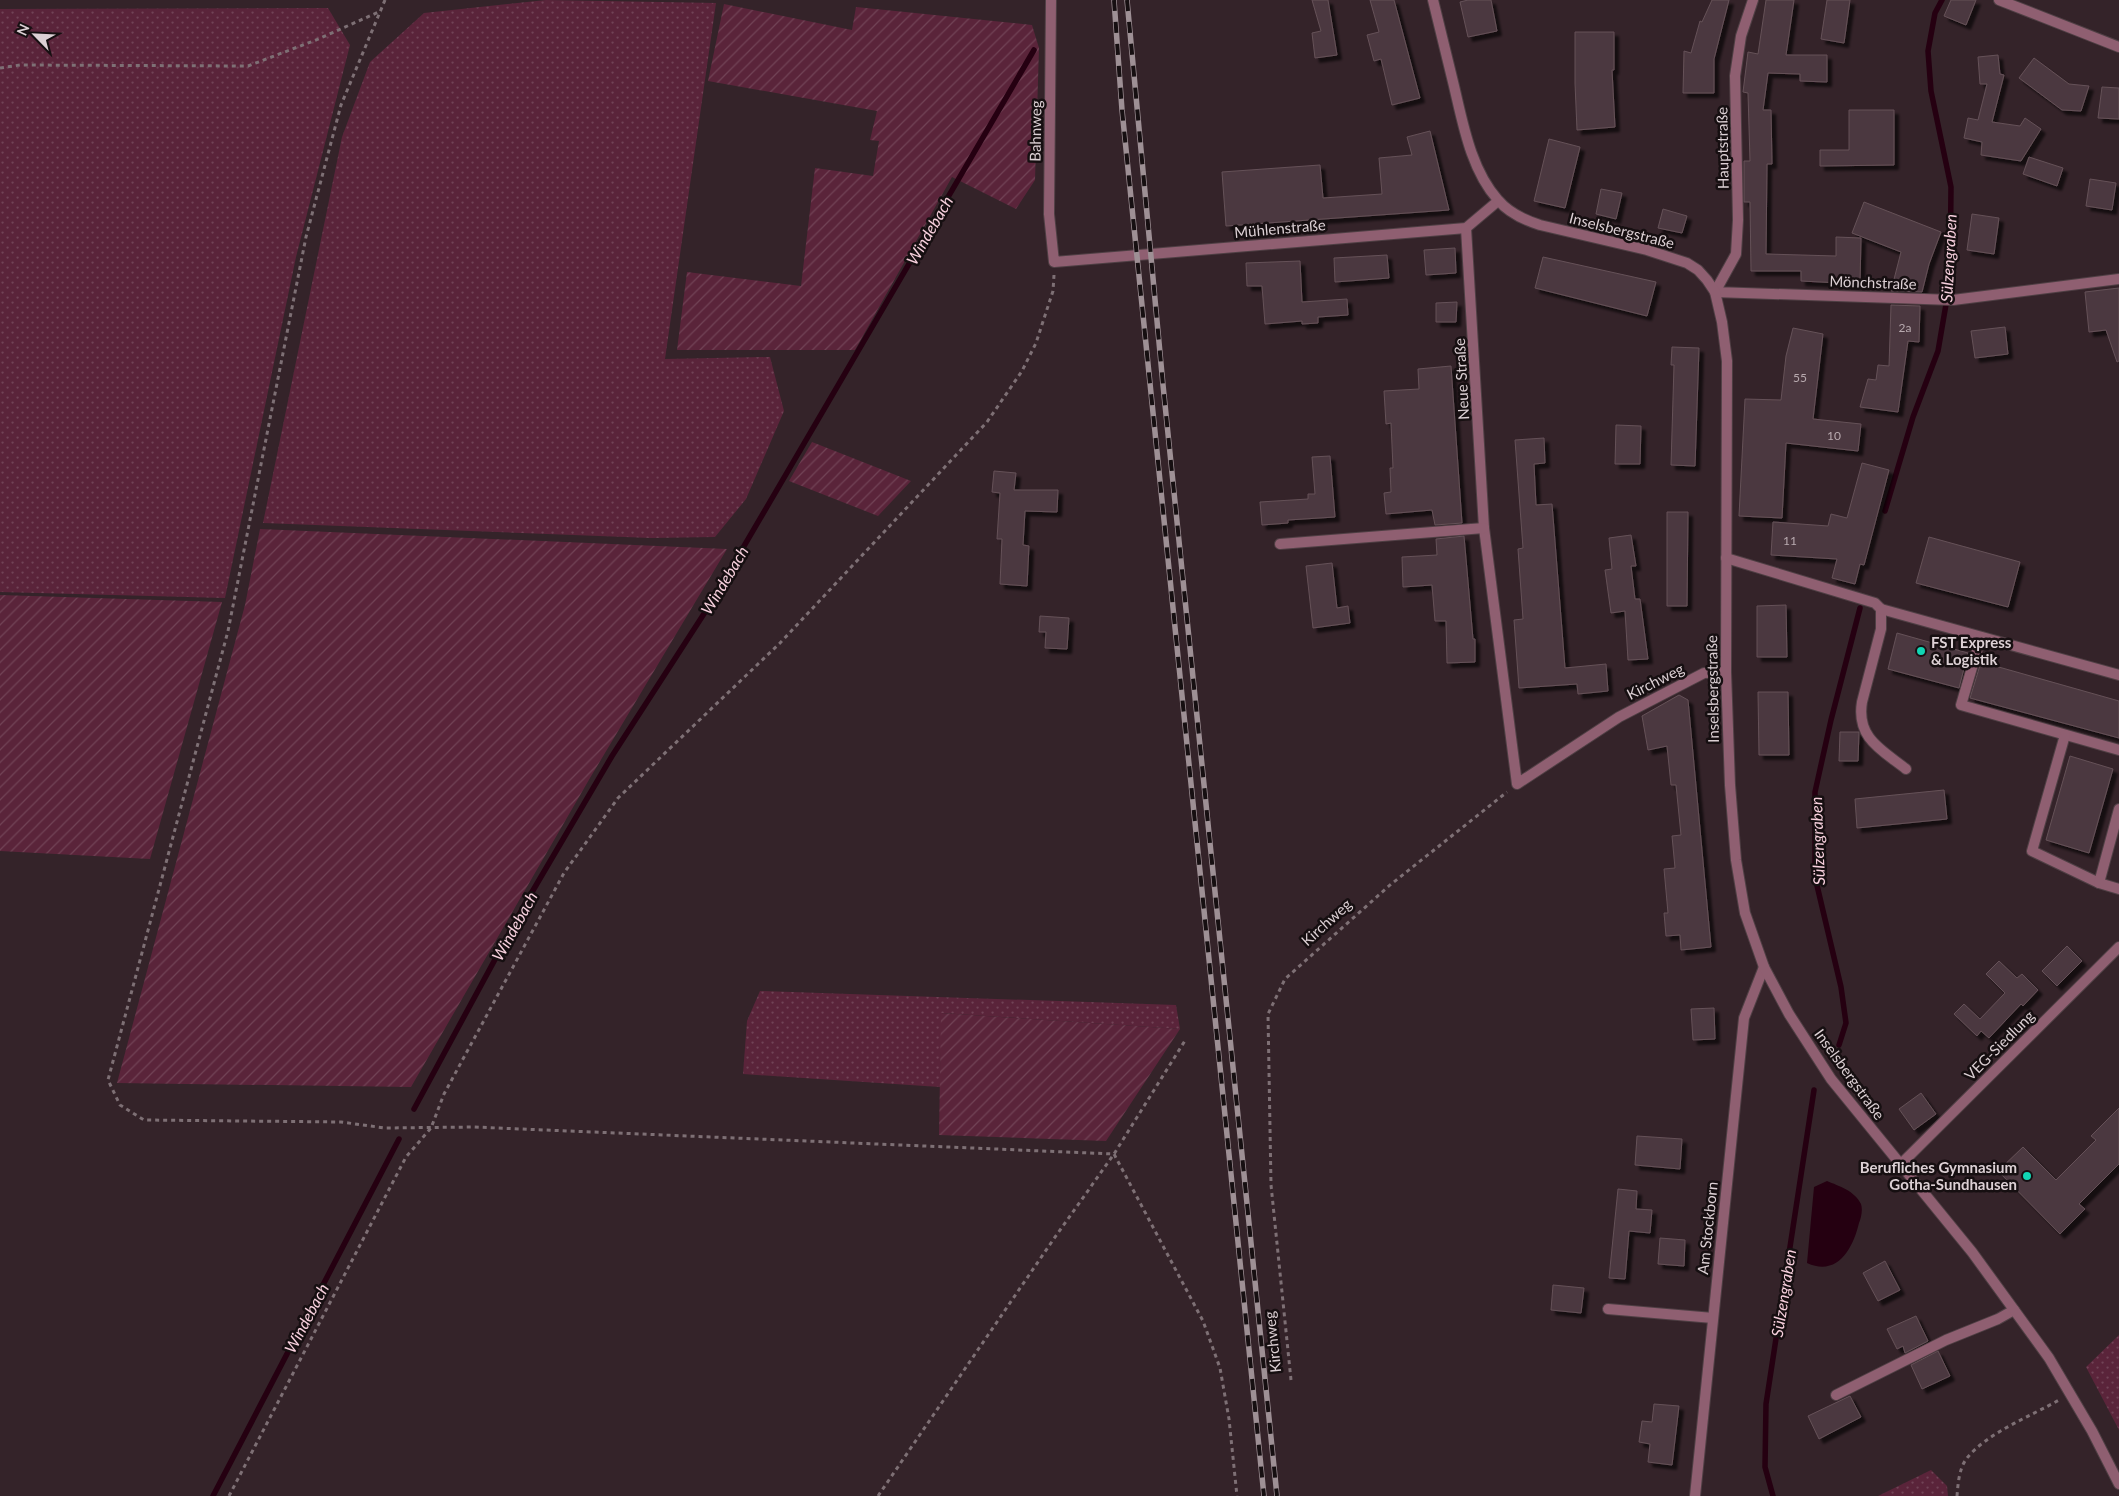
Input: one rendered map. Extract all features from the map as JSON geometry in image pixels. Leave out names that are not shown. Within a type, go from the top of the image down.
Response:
[{"type":"street","name":"Bahnweg","points":[[1051,0],[1049,214],[1054,262]]},
{"type":"street","name":"Inselsbergstraße","points":[[1433,0],[1465,130],[1480,171],[1498,200],[1510,211],[1533,223],[1647,250],[1686,263],[1708,280],[1715,292],[1722,322],[1727,361],[1726,672],[1730,785],[1736,860],[1745,913],[1764,967],[1789,1014],[1831,1079],[1860,1117],[1901,1164],[1972,1252],[2049,1358],[2092,1431],[2119,1484]]},
{"type":"street","name":"Hauptstraße","points":[[1715,292],[1736,254],[1738,220],[1735,76],[1741,36],[1753,0]]},
{"type":"street","points":[[1999,0],[2119,47]]},
{"type":"street","points":[[1466,228],[1498,200]]},
{"type":"street","name":"Mühlenstraße","points":[[1054,262],[1466,228]]},
{"type":"street","name":"Neue Straße","points":[[1466,228],[1484,528],[1517,784]]},
{"type":"street","name":"Mönchstraße","points":[[1715,292],[1948,300],[2119,279]]},
{"type":"street","points":[[1280,544],[1484,528]]},
{"type":"street","points":[[1726,558],[1875,603],[1881,609],[2119,675]]},
{"type":"street","points":[[1881,609],[1881,629],[1862,702],[1862,717],[1868,739],[1906,769]]},
{"type":"street","points":[[1981,637],[1961,705],[2119,750]]},
{"type":"street","name":"Kirchweg","points":[[1517,784],[1619,716],[1704,673],[1726,672]]},
{"type":"street","points":[[2065,735],[2032,852],[2098,883],[2119,889]]},
{"type":"street","points":[[2098,883],[2119,809]]},
{"type":"street","name":"VEG-Siedlung","points":[[1901,1164],[2119,947]]},
{"type":"street","name":"Am Stockborn","points":[[1695,1496],[1744,1018],[1764,967]]},
{"type":"street","points":[[1608,1309],[1713,1318]]},
{"type":"street","points":[[1836,1395],[1946,1340],[1998,1320],[2014,1310]]},
{"type":"path","points":[[385,0],[341,105],[306,236],[228,631],[108,1080],[120,1105],[144,1120],[341,1122],[385,1128],[474,1127],[1114,1154]]},
{"type":"path","points":[[0,68],[20,65],[248,66],[316,40],[381,11]]},
{"type":"path","points":[[229,1496],[406,1157],[431,1128],[444,1094],[564,873],[618,798],[780,643],[987,422],[1022,371],[1036,343],[1053,291],[1054,262]]},
{"type":"path","name":"Kirchweg","points":[[1291,1380],[1271,1185],[1268,1014],[1285,979],[1390,886],[1517,784]]},
{"type":"path","points":[[878,1496],[1114,1154],[1186,1038]]},
{"type":"path","points":[[1114,1154],[1203,1321],[1220,1368],[1229,1419],[1237,1496]]},
{"type":"path","points":[[1957,1496],[1960,1473],[1966,1459],[1986,1440],[2071,1394]]},
{"type":"shaded area","points":[[546,0],[716,3],[665,359],[770,357],[784,411],[746,499],[715,537],[651,538],[263,523],[342,137],[370,62],[424,13]]},
{"type":"shaded area","points":[[724,4],[852,30],[856,7],[1032,25],[1039,48],[1035,180],[1016,209],[952,177],[855,350],[677,350],[687,272],[801,286],[815,168],[873,176],[879,141],[870,140],[877,111],[708,81]]},
{"type":"shaded area","points":[[328,8],[350,45],[296,257],[225,598],[0,592],[0,9]]},
{"type":"shaded area","points":[[812,442],[911,481],[878,516],[789,481]]},
{"type":"shaded area","points":[[260,529],[727,549],[590,778],[411,1087],[117,1083],[245,605]]},
{"type":"shaded area","points":[[0,595],[222,602],[150,859],[0,851]]},
{"type":"shaded area","points":[[760,991],[1176,1005],[1180,1029],[942,1013],[940,1087],[743,1074],[747,1021]]},
{"type":"shaded area","points":[[941,1013],[1180,1029],[1106,1141],[939,1135]]},
{"type":"shaded area","points":[[1827,1181],[1855,1196],[1861,1204],[1862,1211],[1853,1242],[1842,1258],[1827,1266],[1818,1266],[1807,1263],[1814,1187]]},
{"type":"shaded area","points":[[2119,1335],[2119,1430],[2086,1367]]},
{"type":"shaded area","points":[[1931,1470],[1947,1486],[1948,1496],[1878,1496]]},
{"type":"building","points":[[1312,0],[1328,0],[1337,55],[1315,58],[1312,33],[1321,31]]},
{"type":"building","points":[[1370,0],[1394,0],[1420,98],[1392,105],[1381,59],[1374,61],[1367,35],[1379,32]]},
{"type":"building","points":[[1491,0],[1497,31],[1468,37],[1460,2]]},
{"type":"building","points":[[1712,0],[1729,0],[1714,59],[1714,93],[1683,93],[1684,51],[1691,53],[1700,21],[1702,22]]},
{"type":"building","points":[[1766,0],[1794,0],[1786,55],[1827,55],[1827,82],[1800,81],[1800,74],[1768,73],[1763,110],[1771,110],[1772,164],[1767,164],[1766,254],[1836,256],[1836,237],[1861,238],[1860,284],[1801,281],[1801,271],[1751,271],[1750,202],[1744,202],[1744,161],[1750,161],[1748,93],[1743,92],[1748,52],[1758,54]]},
{"type":"building","points":[[1827,0],[1850,0],[1844,43],[1821,39]]},
{"type":"building","points":[[1951,0],[1976,0],[1966,25],[1944,16]]},
{"type":"building","points":[[1575,32],[1614,32],[1614,70],[1612,70],[1615,127],[1577,130]]},
{"type":"building","points":[[1998,55],[2000,74],[2004,75],[1992,122],[2020,126],[2025,118],[2041,129],[2021,161],[1981,155],[1982,142],[1964,138],[1968,118],[1978,120],[1987,84],[1980,84],[1978,57]]},
{"type":"building","points":[[2034,58],[2069,84],[2089,86],[2081,111],[2062,110],[2019,78]]},
{"type":"building","points":[[2102,87],[2119,88],[2119,119],[2098,118]]},
{"type":"building","points":[[1849,110],[1894,110],[1894,165],[1820,166],[1820,150],[1849,150]]},
{"type":"building","points":[[1430,131],[1449,210],[1226,226],[1222,172],[1320,165],[1323,198],[1382,194],[1379,158],[1412,155],[1407,137]]},
{"type":"building","points":[[1549,139],[1580,147],[1565,208],[1534,201]]},
{"type":"building","points":[[2029,157],[2063,168],[2057,186],[2023,174]]},
{"type":"building","points":[[2090,179],[2116,183],[2112,210],[2086,206]]},
{"type":"building","points":[[1601,189],[1622,193],[1616,219],[1596,214]]},
{"type":"building","points":[[1864,202],[1941,232],[1929,264],[1922,292],[1891,291],[1901,252],[1852,233]]},
{"type":"building","points":[[1663,209],[1687,216],[1682,233],[1658,228]]},
{"type":"building","points":[[1972,214],[1999,218],[1994,254],[1967,250]]},
{"type":"building","points":[[1455,248],[1456,273],[1426,275],[1424,250]]},
{"type":"building","points":[[1387,255],[1389,278],[1335,282],[1334,258]]},
{"type":"building","points":[[1543,257],[1656,282],[1647,316],[1535,288]]},
{"type":"building","points":[[1300,261],[1302,302],[1347,299],[1348,315],[1318,317],[1318,323],[1302,324],[1302,321],[1265,324],[1262,286],[1247,286],[1246,263]]},
{"type":"building","points":[[2119,288],[2119,361],[2117,362],[2106,330],[2089,332],[2085,292]]},
{"type":"building","points":[[1457,302],[1456,322],[1436,322],[1436,303]]},
{"type":"building","points":[[1891,305],[1920,306],[1919,342],[1908,341],[1898,412],[1860,407],[1868,379],[1876,380],[1878,365],[1889,366]]},
{"type":"building","points":[[2005,327],[2008,354],[1975,358],[1971,331]]},
{"type":"building","points":[[1793,328],[1823,334],[1813,419],[1861,424],[1858,451],[1786,443],[1782,518],[1739,516],[1745,399],[1781,400],[1786,356]]},
{"type":"building","points":[[1672,347],[1699,348],[1695,466],[1671,465],[1674,365],[1671,365]]},
{"type":"building","points":[[1451,366],[1462,523],[1435,525],[1432,510],[1386,514],[1384,493],[1391,492],[1390,468],[1393,468],[1391,423],[1386,424],[1384,391],[1419,389],[1418,369]]},
{"type":"building","points":[[1616,425],[1641,426],[1640,464],[1615,464]]},
{"type":"building","points":[[1544,438],[1545,463],[1534,464],[1536,505],[1552,504],[1565,668],[1606,664],[1608,691],[1578,694],[1577,684],[1519,688],[1514,620],[1523,619],[1518,549],[1523,548],[1515,440]]},
{"type":"building","points":[[1330,456],[1335,517],[1288,520],[1288,523],[1262,525],[1260,502],[1308,499],[1308,494],[1315,494],[1312,457]]},
{"type":"building","points":[[1862,463],[1889,470],[1864,565],[1860,564],[1855,584],[1832,578],[1837,559],[1771,555],[1773,522],[1828,526],[1831,514],[1847,518]]},
{"type":"building","points":[[994,471],[1016,473],[1014,490],[1058,490],[1057,512],[1025,511],[1023,545],[1029,546],[1027,586],[1000,584],[1002,539],[997,539],[1000,493],[992,492]]},
{"type":"building","points":[[1667,512],[1688,512],[1687,606],[1667,606]]},
{"type":"building","points":[[1631,535],[1636,566],[1631,566],[1635,599],[1640,599],[1648,659],[1628,660],[1625,611],[1611,613],[1605,570],[1612,569],[1609,538]]},
{"type":"building","points":[[1464,536],[1473,639],[1475,639],[1475,662],[1447,663],[1446,621],[1435,621],[1432,585],[1403,587],[1402,557],[1437,555],[1436,539]]},
{"type":"building","points":[[1929,537],[2020,562],[2008,607],[1916,583]]},
{"type":"building","points":[[1332,563],[1337,608],[1348,606],[1350,623],[1313,628],[1306,566]]},
{"type":"building","points":[[1786,605],[1787,657],[1757,657],[1757,606]]},
{"type":"building","points":[[1040,616],[1069,618],[1067,649],[1045,648],[1046,632],[1039,632]]},
{"type":"building","points":[[1897,633],[1968,653],[1959,688],[1888,669]]},
{"type":"building","points":[[1981,662],[2119,701],[2119,738],[1970,698]]},
{"type":"building","points":[[1758,692],[1788,692],[1789,755],[1759,755]]},
{"type":"building","points":[[1679,695],[1688,700],[1711,947],[1681,950],[1680,935],[1666,936],[1664,913],[1668,913],[1664,869],[1675,868],[1672,836],[1681,835],[1676,785],[1671,785],[1667,746],[1648,750],[1642,716]]},
{"type":"building","points":[[1840,732],[1859,732],[1858,761],[1839,761]]},
{"type":"building","points":[[2070,756],[2113,769],[2089,853],[2046,840]]},
{"type":"building","points":[[1944,790],[1947,819],[1857,828],[1855,799]]},
{"type":"building","points":[[2067,946],[2082,961],[2057,986],[2042,971]]},
{"type":"building","points":[[1999,961],[2017,978],[2022,974],[2038,990],[2023,1006],[2021,1004],[1989,1038],[1981,1031],[1977,1036],[1954,1014],[1964,1004],[1980,1019],[2005,993],[1986,974]]},
{"type":"building","points":[[1714,1008],[1715,1039],[1693,1040],[1691,1009]]},
{"type":"building","points":[[1921,1093],[1936,1114],[1914,1130],[1899,1109]]},
{"type":"building","name":"Berufliches Gymnasium Gotha-Sundhausen","points":[[2119,1108],[2119,1164],[2079,1204],[2085,1209],[2060,1234],[1998,1171],[2023,1147],[2056,1180],[2096,1140],[2091,1136]]},
{"type":"building","points":[[1637,1136],[1682,1139],[1680,1169],[1635,1165]]},
{"type":"building","points":[[1618,1189],[1637,1191],[1636,1209],[1652,1210],[1650,1233],[1629,1231],[1625,1279],[1609,1278]]},
{"type":"building","points":[[1660,1238],[1685,1240],[1684,1266],[1658,1264]]},
{"type":"building","points":[[1885,1261],[1900,1290],[1878,1301],[1863,1273]]},
{"type":"building","points":[[1553,1285],[1584,1288],[1581,1313],[1551,1310]]},
{"type":"building","points":[[1916,1316],[1928,1341],[1905,1353],[1903,1346],[1897,1349],[1887,1329]]},
{"type":"building","points":[[1938,1351],[1950,1376],[1922,1389],[1911,1365]]},
{"type":"building","points":[[1850,1396],[1861,1417],[1819,1439],[1808,1416]]},
{"type":"building","points":[[1654,1404],[1679,1406],[1672,1465],[1648,1462],[1650,1444],[1639,1442],[1642,1421],[1652,1422]]},
{"type":"waterway","name":"Sülzengraben","points":[[1885,511],[1913,417],[1938,351],[1950,281],[1951,187],[1931,91],[1928,51],[1935,13],[1942,0]]},
{"type":"waterway","name":"Windebach","points":[[414,1109],[525,904],[612,756],[709,606],[1034,50]]},
{"type":"waterway","name":"Sülzengraben","points":[[1839,1045],[1846,1023],[1841,987],[1815,877],[1815,792],[1831,720],[1860,608]]},
{"type":"waterway","name":"Sülzengraben","points":[[1773,1496],[1765,1467],[1766,1404],[1814,1090]]},
{"type":"waterway","name":"Windebach","points":[[213,1496],[399,1139]]},
{"type":"railway","points":[[1114,0],[1122,110],[1264,1496]]},
{"type":"railway","points":[[1127,0],[1163,385],[1277,1496]]},
{"type":"place","name":"FST Express & Logistik","points":[[1921,651]]},
{"type":"place","name":"Berufliches Gymnasium Gotha-Sundhausen","points":[[2027,1176]]}]
